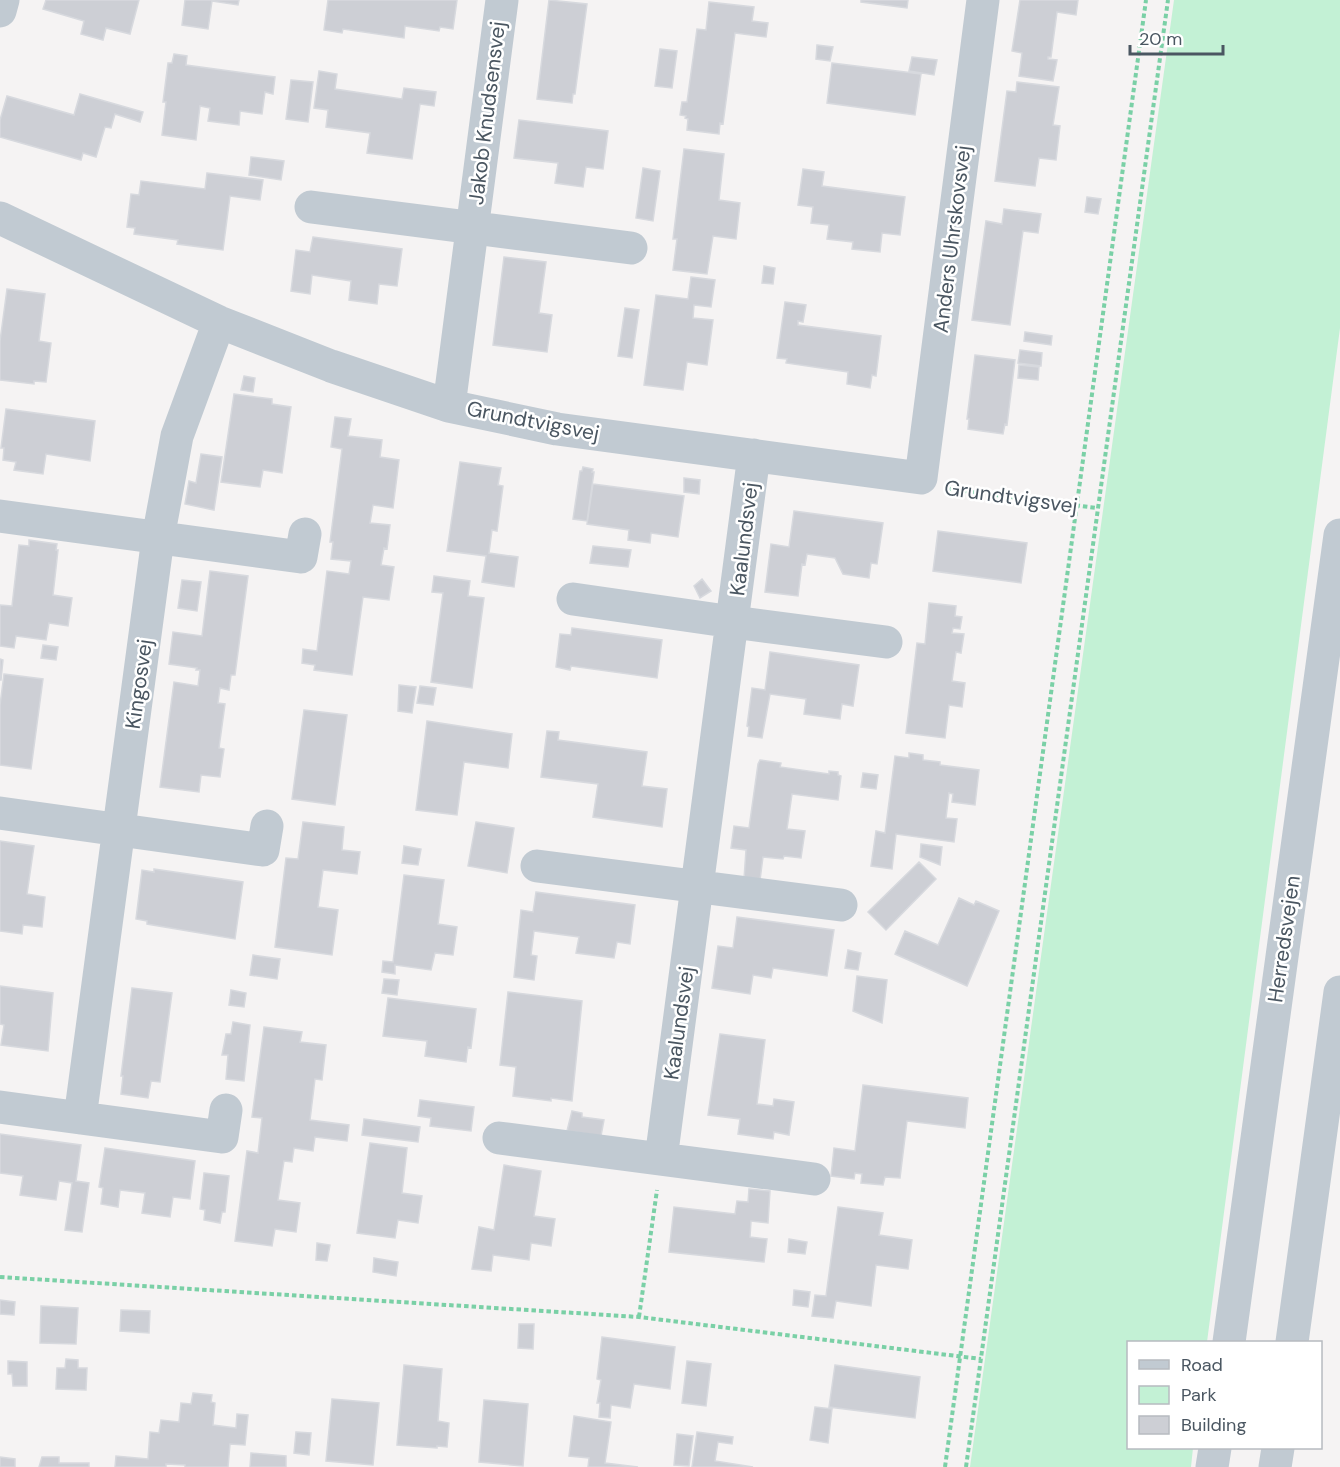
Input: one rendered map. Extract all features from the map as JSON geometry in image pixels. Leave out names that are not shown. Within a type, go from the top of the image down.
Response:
[{"type":"street","points":[[0,10],[3,0]]},
{"type":"street","name":"Jakob Knudsensvej","points":[[449,406],[502,0]]},
{"type":"street","name":"Anders Uhrskovsvej","points":[[921,478],[983,0]]},
{"type":"street","name":"Jakob Knudsensvej","points":[[310,207],[631,248]]},
{"type":"street","name":"Grundtvigsvej","points":[[0,218],[219,322],[331,366],[449,406],[557,429],[921,478]]},
{"type":"street","name":"Kingosvej","points":[[80,1118],[158,538],[177,436],[219,322]]},
{"type":"street","name":"Kaalundsvej","points":[[661,1160],[754,455]]},
{"type":"street","points":[[0,516],[301,557],[305,534]]},
{"type":"street","name":"Herredsvejen","points":[[1229,1341],[1340,535]]},
{"type":"street","name":"Kaalundsvej","points":[[573,599],[886,642]]},
{"type":"street","points":[[0,813],[263,850],[267,826]]},
{"type":"street","points":[[537,866],[841,905]]},
{"type":"street","points":[[1292,1341],[1340,992]]},
{"type":"street","points":[[0,1107],[222,1137],[225,1110]]},
{"type":"street","points":[[499,1138],[814,1179]]},
{"type":"street","points":[[1212,1467],[1215,1449]]},
{"type":"street","points":[[1275,1467],[1278,1449]]},
{"type":"path","points":[[945,1467],[1146,0]]},
{"type":"path","points":[[966,1467],[1168,0]]},
{"type":"path","name":"Grundtvigsvej","points":[[921,478],[934,487],[1097,508]]},
{"type":"path","points":[[639,1317],[661,1160]]},
{"type":"path","points":[[0,1277],[639,1317],[981,1359]]},
{"type":"green space","points":[[1174,0],[1340,0],[1340,328],[1207,1341],[1127,1341],[1127,1449],[1193,1449],[1191,1467],[970,1467]]},
{"type":"building","points":[[46,0],[139,0],[130,34],[106,28],[103,40],[81,34],[84,21],[43,9]]},
{"type":"building","points":[[185,0],[239,0],[238,5],[212,1],[208,29],[182,25]]},
{"type":"building","points":[[328,0],[457,0],[453,29],[440,27],[439,31],[405,26],[404,38],[343,29],[342,33],[324,30]]},
{"type":"building","points":[[549,0],[587,4],[572,103],[537,99]]},
{"type":"building","points":[[861,0],[908,0],[907,8],[861,2]]},
{"type":"building","points":[[1020,0],[1078,0],[1076,15],[1057,12],[1051,57],[1048,57],[1048,59],[1057,60],[1053,81],[1019,76],[1022,53],[1012,51]]},
{"type":"building","points":[[709,2],[754,7],[752,21],[768,23],[766,37],[735,33],[723,124],[720,123],[719,134],[687,130],[688,119],[680,115],[682,102],[687,102],[697,29],[706,30]]},
{"type":"building","points":[[817,45],[833,47],[830,61],[816,59]]},
{"type":"building","points":[[660,49],[677,51],[672,88],[655,86]]},
{"type":"building","points":[[174,54],[187,56],[186,65],[275,77],[273,94],[265,92],[262,114],[240,111],[239,125],[208,121],[210,108],[200,106],[196,140],[162,135],[168,63],[172,63]]},
{"type":"building","points":[[912,57],[937,60],[934,75],[909,71]]},
{"type":"building","points":[[832,63],[921,74],[915,115],[827,103]]},
{"type":"building","points":[[319,71],[337,74],[335,89],[402,99],[404,88],[436,92],[434,106],[420,104],[412,159],[367,153],[370,133],[326,127],[328,110],[314,108]]},
{"type":"building","points":[[291,80],[313,82],[308,122],[286,119]]},
{"type":"building","points":[[1017,82],[1059,87],[1053,125],[1060,126],[1056,160],[1039,158],[1035,186],[995,181],[1007,91],[1016,92]]},
{"type":"building","points":[[80,94],[143,112],[140,122],[115,114],[111,128],[105,127],[96,157],[83,153],[81,160],[0,137],[0,120],[7,96],[74,115]]},
{"type":"building","points":[[519,120],[608,131],[603,169],[586,167],[583,187],[555,183],[558,163],[514,158]]},
{"type":"building","points":[[684,149],[724,154],[719,200],[740,203],[736,239],[713,236],[707,274],[673,270],[677,239],[673,239]]},
{"type":"building","points":[[251,157],[284,161],[281,180],[249,175]]},
{"type":"building","points":[[643,168],[660,171],[653,221],[636,218]]},
{"type":"building","points":[[803,169],[824,172],[822,186],[905,197],[900,235],[882,233],[880,252],[852,249],[853,242],[827,239],[829,225],[811,223],[813,207],[798,205]]},
{"type":"building","points":[[207,173],[263,180],[260,200],[230,196],[223,250],[177,244],[178,240],[134,234],[135,228],[127,227],[131,194],[139,195],[141,181],[205,189]]},
{"type":"building","points":[[1087,197],[1101,199],[1098,214],[1085,212]]},
{"type":"building","points":[[1004,209],[1041,214],[1038,233],[1023,231],[1010,325],[972,320],[986,221],[1002,224]]},
{"type":"building","points":[[313,237],[402,249],[397,286],[379,284],[377,304],[349,300],[351,281],[312,275],[310,294],[291,291],[296,250],[310,252]]},
{"type":"building","points":[[504,257],[546,262],[539,313],[552,315],[547,352],[493,345]]},
{"type":"building","points":[[764,266],[775,268],[773,284],[762,283]]},
{"type":"building","points":[[691,277],[715,280],[711,307],[694,305],[693,318],[713,320],[707,365],[687,362],[683,390],[644,385],[656,295],[688,299]]},
{"type":"building","points":[[7,289],[45,294],[39,341],[51,343],[46,382],[34,381],[34,384],[0,380],[0,341]]},
{"type":"building","points":[[785,302],[806,305],[803,322],[798,321],[798,325],[881,336],[876,376],[872,375],[870,388],[847,384],[848,372],[786,363],[787,359],[777,358]]},
{"type":"building","points":[[625,308],[639,310],[632,358],[618,356]]},
{"type":"building","points":[[1025,332],[1052,336],[1051,345],[1024,341]]},
{"type":"building","points":[[1020,350],[1042,353],[1041,366],[1018,363]]},
{"type":"building","points":[[975,355],[1015,360],[1007,425],[1005,424],[1003,434],[968,429],[969,419],[967,419]]},
{"type":"building","points":[[1019,365],[1039,367],[1038,380],[1018,378]]},
{"type":"building","points":[[244,376],[255,378],[253,392],[241,390]]},
{"type":"building","points":[[234,394],[272,399],[272,404],[291,407],[282,473],[263,470],[260,487],[221,482]]},
{"type":"building","points":[[6,409],[95,421],[90,461],[46,454],[43,474],[14,470],[16,462],[3,460],[4,448],[1,448]]},
{"type":"building","points":[[335,417],[351,419],[348,436],[382,440],[380,457],[399,460],[393,508],[373,505],[370,523],[390,525],[387,549],[384,548],[381,565],[394,567],[389,600],[363,597],[352,675],[314,670],[315,665],[302,663],[303,649],[317,651],[327,571],[349,574],[351,561],[331,559],[333,542],[330,542],[342,449],[331,447]]},
{"type":"building","points":[[201,454],[222,457],[214,510],[185,504],[189,481],[196,483]]},
{"type":"building","points":[[460,462],[501,468],[498,485],[503,486],[497,531],[492,530],[489,553],[518,557],[514,587],[482,582],[486,556],[447,551]]},
{"type":"building","points":[[583,467],[593,469],[592,472],[594,472],[587,521],[573,519],[580,471]]},
{"type":"building","points":[[684,478],[700,480],[699,494],[684,492]]},
{"type":"building","points":[[593,484],[684,496],[678,537],[651,533],[650,543],[628,540],[629,530],[587,524]]},
{"type":"building","points":[[794,511],[883,523],[877,564],[871,563],[869,578],[843,574],[835,558],[807,554],[805,565],[802,564],[798,596],[765,592],[771,544],[789,547]]},
{"type":"building","points":[[938,531],[1027,543],[1021,583],[933,571]]},
{"type":"building","points":[[29,540],[57,544],[53,595],[72,598],[68,626],[49,623],[46,640],[16,636],[14,648],[0,646],[0,605],[12,606],[19,545],[29,546]]},
{"type":"building","points":[[593,546],[631,550],[628,567],[590,563]]},
{"type":"building","points":[[210,571],[248,576],[235,675],[231,675],[229,690],[220,688],[218,703],[225,704],[219,748],[224,749],[220,777],[201,775],[199,792],[160,787],[174,682],[198,686],[200,670],[169,664],[173,632],[202,636]]},
{"type":"building","points":[[434,576],[470,581],[468,596],[484,598],[472,688],[431,682],[443,593],[432,592]]},
{"type":"building","points":[[702,579],[711,591],[700,598],[694,586]]},
{"type":"building","points":[[182,580],[201,582],[197,611],[178,608]]},
{"type":"building","points":[[929,603],[956,606],[955,616],[962,617],[960,629],[953,628],[952,633],[964,634],[961,653],[956,652],[952,681],[965,683],[962,707],[949,705],[945,738],[906,733],[917,643],[925,644]]},
{"type":"building","points":[[572,628],[662,640],[657,678],[571,666],[570,670],[556,667],[560,634],[571,635]]},
{"type":"building","points":[[43,645],[58,647],[56,660],[41,658]]},
{"type":"building","points":[[770,652],[859,665],[853,706],[842,704],[840,719],[804,714],[806,699],[770,694],[762,738],[748,736],[749,727],[747,726],[752,688],[765,690]]},
{"type":"building","points":[[0,659],[3,660],[1,680],[0,680]]},
{"type":"building","points":[[4,674],[43,679],[31,769],[0,765],[0,705]]},
{"type":"building","points":[[399,685],[416,687],[412,713],[398,711]]},
{"type":"building","points":[[420,686],[436,688],[433,705],[417,703]]},
{"type":"building","points":[[304,710],[347,715],[335,805],[292,799]]},
{"type":"building","points":[[427,721],[512,734],[508,768],[464,762],[457,815],[416,810]]},
{"type":"building","points":[[547,731],[559,732],[558,740],[647,752],[642,786],[667,789],[662,827],[593,817],[598,784],[541,777]]},
{"type":"building","points":[[909,753],[923,755],[923,760],[940,762],[940,765],[979,770],[975,805],[952,802],[953,794],[949,793],[946,818],[957,819],[954,842],[896,834],[892,869],[871,866],[876,831],[885,833],[895,756],[909,758]]},
{"type":"building","points":[[760,760],[781,763],[780,767],[829,774],[829,771],[838,772],[841,776],[838,800],[792,794],[787,829],[805,831],[801,858],[763,857],[760,880],[744,879],[746,850],[731,848],[734,826],[749,828]]},
{"type":"building","points":[[863,773],[878,775],[876,789],[861,787]]},
{"type":"building","points":[[303,822],[344,827],[342,850],[360,852],[357,874],[323,870],[318,907],[338,910],[332,955],[275,947],[286,858],[298,859]]},
{"type":"building","points":[[476,822],[514,828],[507,873],[468,866]]},
{"type":"building","points":[[0,841],[34,846],[27,894],[45,897],[42,927],[23,925],[22,934],[0,931]]},
{"type":"building","points":[[921,844],[942,847],[940,865],[920,857]]},
{"type":"building","points":[[404,846],[421,849],[418,865],[402,863]]},
{"type":"building","points":[[919,862],[936,879],[886,930],[868,912]]},
{"type":"building","points":[[154,869],[243,882],[235,939],[147,924],[147,921],[136,919],[142,870],[154,872]]},
{"type":"building","points":[[404,875],[444,880],[438,924],[457,927],[453,955],[435,953],[431,970],[395,965],[395,974],[382,972],[383,961],[393,962]]},
{"type":"building","points":[[536,892],[635,905],[630,944],[617,942],[614,958],[576,953],[579,937],[534,931],[531,955],[537,956],[534,980],[514,977],[521,910],[533,912]]},
{"type":"building","points":[[959,898],[974,905],[976,901],[999,911],[967,986],[895,954],[905,931],[938,945]]},
{"type":"building","points":[[737,917],[834,930],[827,976],[773,968],[771,978],[753,975],[750,994],[712,988],[718,946],[733,948]]},
{"type":"building","points":[[848,950],[861,953],[858,970],[845,968]]},
{"type":"building","points":[[253,955],[280,959],[277,979],[250,975]]},
{"type":"building","points":[[857,976],[887,980],[882,1023],[853,1011]]},
{"type":"building","points":[[384,979],[399,980],[397,995],[382,993]]},
{"type":"building","points":[[0,986],[53,993],[48,1051],[1,1045],[4,1025],[0,1024]]},
{"type":"building","points":[[132,988],[172,993],[160,1082],[151,1081],[148,1098],[121,1094],[123,1076],[121,1076]]},
{"type":"building","points":[[231,990],[246,993],[244,1007],[229,1005]]},
{"type":"building","points":[[508,992],[582,1001],[572,1101],[513,1096],[516,1067],[500,1065]]},
{"type":"building","points":[[388,998],[476,1009],[471,1048],[468,1047],[466,1062],[425,1056],[427,1041],[383,1036]]},
{"type":"building","points":[[233,1022],[250,1025],[244,1081],[226,1079],[228,1055],[222,1055],[226,1034],[231,1034]]},
{"type":"building","points":[[264,1027],[302,1032],[300,1042],[326,1045],[322,1080],[315,1079],[310,1120],[349,1125],[347,1141],[315,1137],[313,1151],[294,1148],[292,1162],[284,1161],[278,1200],[300,1203],[296,1232],[275,1229],[272,1246],[235,1241],[247,1151],[258,1153],[262,1118],[252,1117]]},
{"type":"building","points":[[720,1034],[765,1040],[757,1104],[773,1106],[774,1099],[794,1102],[789,1135],[774,1132],[773,1139],[738,1134],[740,1119],[708,1115]]},
{"type":"building","points":[[863,1085],[968,1098],[965,1128],[907,1121],[900,1178],[885,1177],[883,1185],[861,1183],[862,1174],[855,1173],[854,1179],[831,1176],[834,1148],[855,1151]]},
{"type":"building","points":[[420,1100],[474,1107],[471,1131],[430,1126],[431,1118],[418,1116]]},
{"type":"building","points":[[572,1111],[582,1113],[582,1117],[604,1120],[601,1136],[567,1131]]},
{"type":"building","points":[[364,1119],[420,1127],[418,1142],[362,1135]]},
{"type":"building","points":[[0,1134],[81,1145],[76,1181],[89,1183],[82,1232],[65,1230],[72,1183],[59,1181],[56,1200],[20,1195],[23,1176],[0,1173]]},
{"type":"building","points":[[370,1143],[407,1148],[402,1193],[422,1196],[418,1223],[398,1220],[395,1238],[357,1233]]},
{"type":"building","points":[[105,1148],[195,1161],[190,1199],[173,1197],[170,1217],[142,1213],[145,1193],[120,1190],[118,1207],[101,1204],[103,1188],[99,1187]]},
{"type":"building","points":[[504,1165],[541,1171],[534,1216],[555,1219],[551,1246],[531,1243],[529,1260],[493,1255],[491,1271],[472,1269],[479,1227],[494,1230]]},
{"type":"building","points":[[204,1173],[229,1176],[225,1212],[222,1212],[220,1223],[204,1220],[205,1210],[200,1209]]},
{"type":"building","points":[[749,1189],[770,1191],[768,1223],[751,1221],[750,1237],[767,1239],[764,1262],[669,1252],[674,1207],[735,1214],[737,1201],[748,1202]]},
{"type":"building","points":[[838,1207],[883,1213],[879,1235],[912,1240],[908,1269],[876,1265],[871,1306],[836,1301],[833,1318],[812,1316],[815,1295],[826,1296]]},
{"type":"building","points":[[789,1239],[807,1242],[805,1254],[788,1252]]},
{"type":"building","points":[[317,1243],[330,1245],[327,1261],[316,1260]]},
{"type":"building","points":[[374,1258],[398,1262],[396,1276],[373,1272]]},
{"type":"building","points":[[794,1290],[810,1292],[808,1307],[793,1305]]},
{"type":"building","points":[[0,1300],[15,1302],[14,1315],[0,1314]]},
{"type":"building","points":[[41,1306],[78,1308],[76,1344],[40,1343]]},
{"type":"building","points":[[121,1310],[150,1311],[149,1333],[120,1331]]},
{"type":"building","points":[[519,1324],[534,1324],[533,1349],[518,1348]]},
{"type":"building","points":[[602,1337],[675,1347],[670,1389],[634,1384],[630,1408],[611,1405],[610,1418],[599,1417],[600,1403],[597,1403],[601,1380],[597,1379]]},
{"type":"building","points":[[66,1359],[78,1360],[78,1368],[87,1368],[86,1390],[56,1389],[57,1368],[65,1368]]},
{"type":"building","points":[[8,1361],[27,1362],[27,1386],[13,1386],[12,1374],[8,1374]]},
{"type":"building","points":[[687,1361],[711,1364],[706,1406],[682,1403]]},
{"type":"building","points":[[404,1365],[442,1369],[438,1421],[449,1423],[447,1447],[397,1445]]},
{"type":"building","points":[[835,1365],[920,1377],[915,1418],[829,1407]]},
{"type":"building","points":[[193,1393],[212,1395],[211,1402],[215,1403],[213,1425],[236,1428],[237,1414],[248,1415],[245,1445],[230,1444],[228,1467],[185,1467],[185,1465],[166,1464],[166,1467],[115,1467],[116,1456],[148,1459],[150,1432],[159,1433],[161,1420],[179,1422],[181,1403],[191,1404]]},
{"type":"building","points":[[332,1399],[379,1403],[373,1465],[326,1461]]},
{"type":"building","points":[[484,1400],[528,1404],[523,1466],[479,1462]]},
{"type":"building","points":[[815,1407],[832,1409],[828,1443],[810,1440]]},
{"type":"building","points":[[574,1416],[611,1422],[605,1463],[638,1467],[588,1467],[589,1458],[569,1456]]},
{"type":"building","points":[[296,1432],[311,1433],[309,1455],[294,1453]]},
{"type":"building","points":[[697,1432],[733,1437],[732,1444],[718,1442],[715,1461],[753,1467],[692,1467]]},
{"type":"building","points":[[677,1434],[693,1436],[689,1466],[674,1465]]},
{"type":"building","points":[[251,1453],[286,1456],[286,1467],[250,1467]]},
{"type":"building","points":[[0,1457],[15,1459],[15,1467],[0,1467]]},
{"type":"building","points":[[42,1457],[59,1457],[59,1463],[89,1463],[89,1467],[39,1467]]}]
